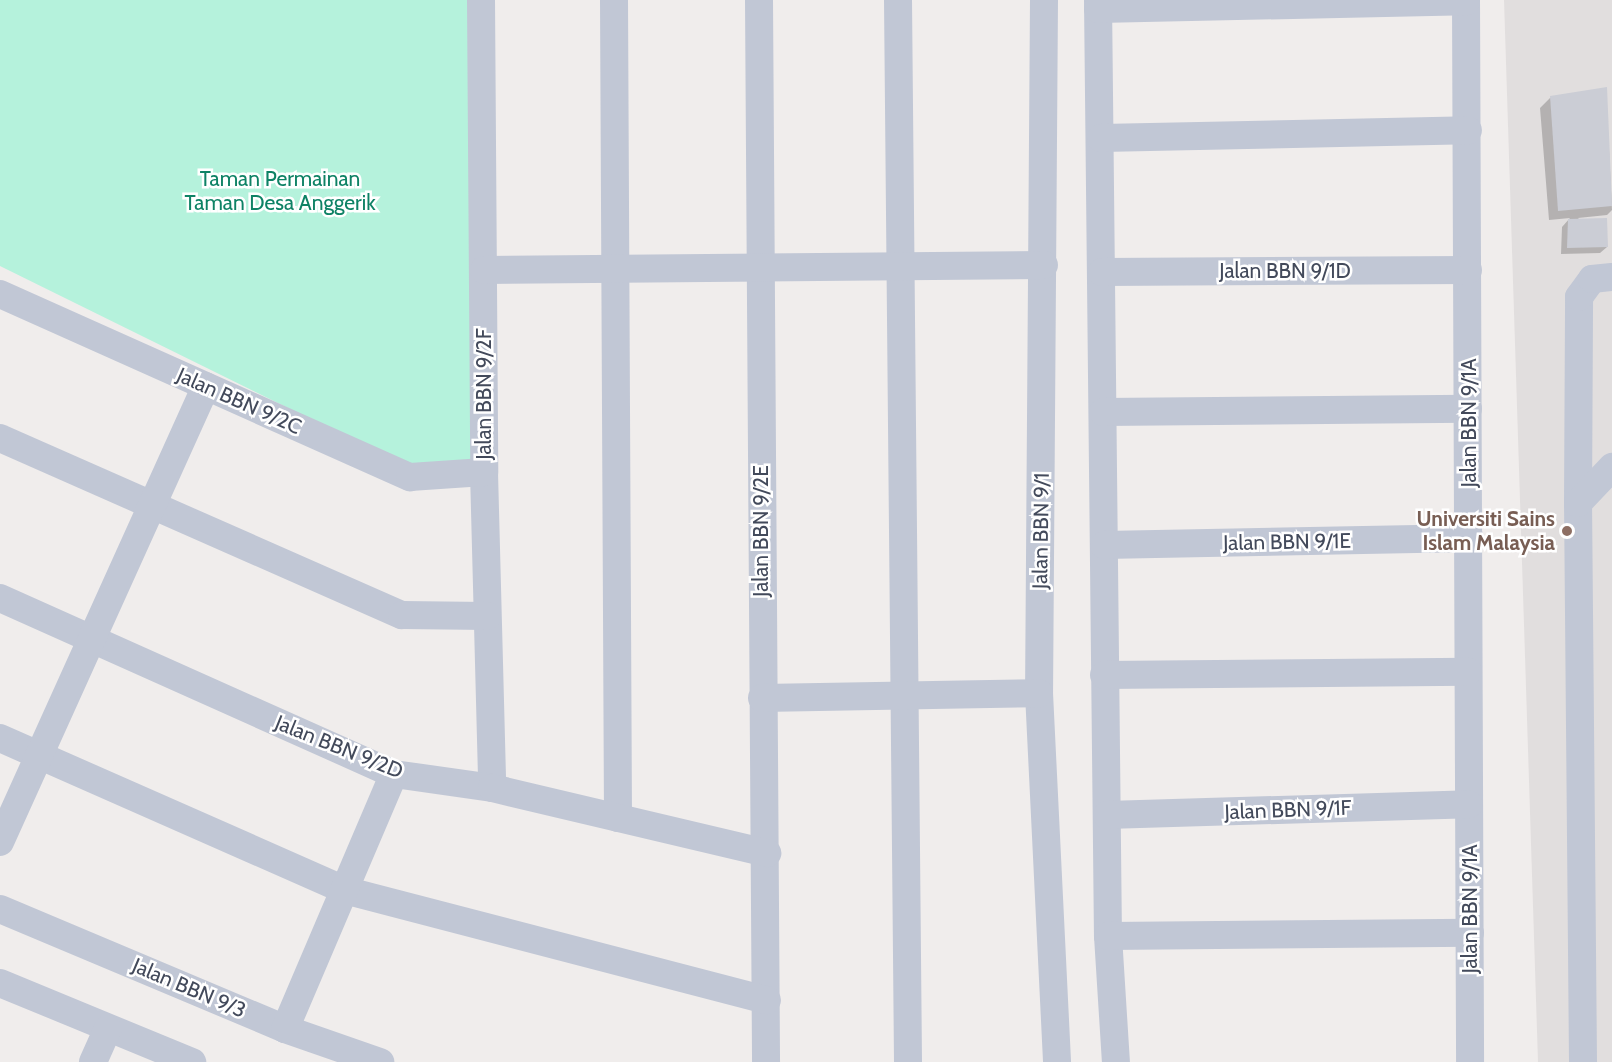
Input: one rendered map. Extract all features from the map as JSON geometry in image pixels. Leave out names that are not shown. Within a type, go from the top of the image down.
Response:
[{"type":"street","name":"Jalan BBN 9/2F","points":[[481,0],[486,616],[492,788]]},
{"type":"street","points":[[614,0],[618,818]]},
{"type":"street","name":"Jalan BBN 9/2E","points":[[759,0],[762,698],[767,853],[766,1062]]},
{"type":"street","points":[[898,0],[909,1062]]},
{"type":"street","name":"Jalan BBN 9/1","points":[[1044,0],[1044,265],[1039,693],[1057,1062]]},
{"type":"street","points":[[1116,1062],[1108,936],[1098,4],[1466,1]]},
{"type":"street","name":"Jalan BBN 9/1A","points":[[1466,1],[1470,538],[1468,672],[1470,1062]]},
{"type":"street","points":[[1101,138],[1468,130]]},
{"type":"street","points":[[484,270],[1044,265]]},
{"type":"street","name":"Jalan BBN 9/1D","points":[[1102,272],[1468,270]]},
{"type":"street","points":[[1583,1062],[1578,503],[1579,297],[1592,279],[1612,277]]},
{"type":"street","name":"Jalan BBN 9/2C","points":[[0,294],[410,477],[484,472]]},
{"type":"street","points":[[0,842],[206,386]]},
{"type":"street","points":[[1103,412],[1468,410]]},
{"type":"street","points":[[0,438],[402,615],[486,616]]},
{"type":"street","points":[[1578,503],[1612,467]]},
{"type":"street","name":"Jalan BBN 9/1E","points":[[1104,545],[1470,538]]},
{"type":"street","name":"Jalan BBN 9/2D","points":[[0,598],[394,774],[492,788],[767,853]]},
{"type":"street","points":[[1104,675],[1468,672]]},
{"type":"street","points":[[762,698],[1039,693]]},
{"type":"street","points":[[0,738],[344,890],[767,1000]]},
{"type":"street","points":[[285,1029],[394,774]]},
{"type":"street","name":"Jalan BBN 9/1F","points":[[1107,815],[1469,804]]},
{"type":"street","name":"Jalan BBN 9/3","points":[[0,909],[285,1029],[380,1062]]},
{"type":"street","points":[[1108,936],[1470,933]]},
{"type":"street","points":[[0,983],[192,1062]]},
{"type":"street","points":[[93,1062],[108,1029]]},
{"type":"shaded area","name":"Universiti Sains Islam Malaysia","points":[[1504,0],[1612,0],[1612,1062],[1538,1062]]},
{"type":"green space","name":"Taman Permainan Taman Desa Anggerik","points":[[0,0],[470,0],[473,462],[410,468],[0,266]]},
{"type":"building","points":[[1607,87],[1612,206],[1558,211],[1550,96]]},
{"type":"building","points":[[1607,218],[1608,247],[1567,248],[1568,219]]},
{"type":"place","name":"Universiti Sains Islam Malaysia","points":[[1567,531]]}]
